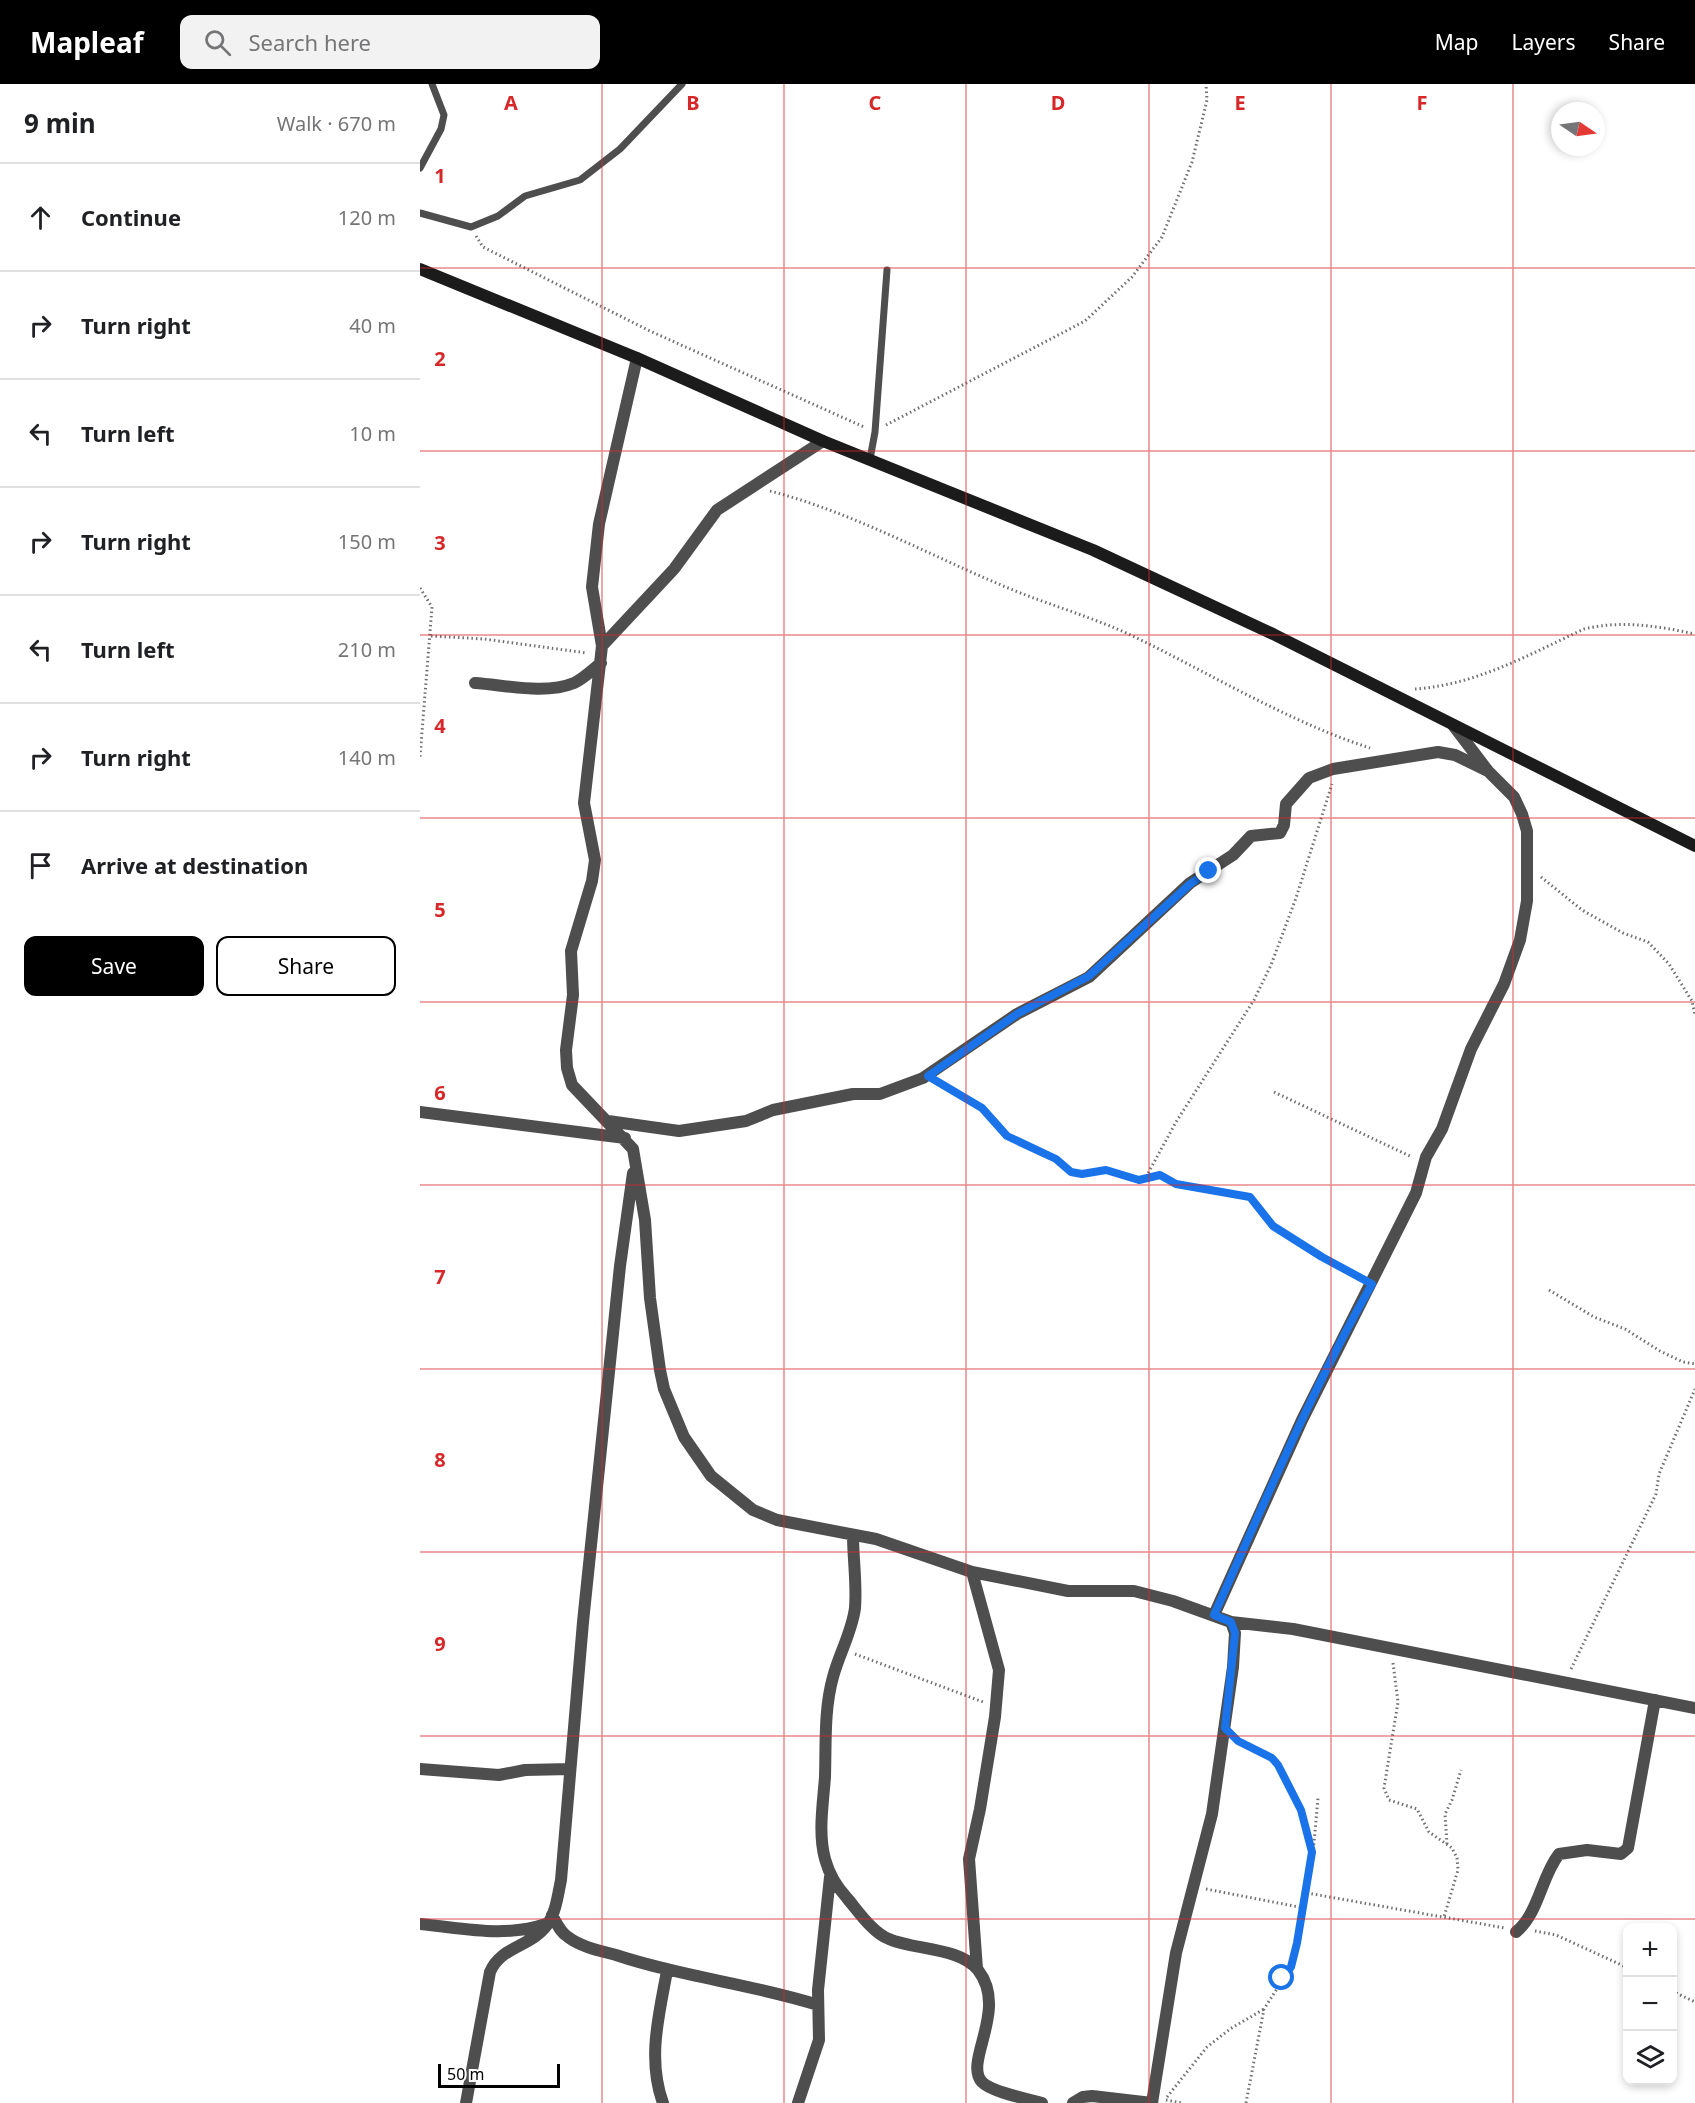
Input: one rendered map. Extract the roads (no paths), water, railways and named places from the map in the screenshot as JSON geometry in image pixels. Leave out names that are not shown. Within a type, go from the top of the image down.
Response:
[{"type":"street","points":[[420,268],[637,358],[823,441],[1093,550],[1273,634],[1695,846]]},
{"type":"street","points":[[637,358],[599,524],[592,587],[601,655],[584,803],[595,860],[592,881],[571,951],[573,995],[567,1068],[572,1085],[633,1149],[645,1220],[650,1298],[664,1389],[684,1437],[711,1476],[753,1510],[777,1520],[876,1539],[972,1572],[1068,1591],[1134,1591],[1231,1622],[1293,1629],[1695,1708]]},
{"type":"street","points":[[475,683],[546,688],[576,682],[674,569],[717,510],[823,441]]},
{"type":"street","points":[[1214,1615],[1302,1420],[1416,1193],[1424,1163],[1442,1129],[1471,1049],[1504,984],[1520,940],[1527,901],[1527,831],[1522,814],[1514,797],[1488,771],[1453,725]]},
{"type":"street","points":[[608,1121],[679,1131],[746,1121],[773,1110],[853,1094],[880,1094],[928,1076],[1017,1014],[1089,976],[1190,884],[1233,855],[1251,836],[1280,832],[1284,825],[1286,804],[1305,782],[1338,768],[1438,752],[1455,755],[1488,771]]},
{"type":"street","points":[[420,1112],[625,1138]]},
{"type":"street","points":[[465,2103],[490,1972],[495,1960],[531,1940],[551,1919],[561,1880],[620,1266],[635,1159]]},
{"type":"street","points":[[798,2103],[819,2040],[818,2005],[830,1877],[824,1857],[822,1832],[825,1737],[832,1679],[855,1608],[853,1535]]},
{"type":"street","points":[[972,1572],[999,1670],[995,1717],[980,1809],[969,1859],[977,1968],[984,1983],[990,2014],[976,2064],[978,2076],[983,2084],[1042,2103]]},
{"type":"street","points":[[1073,2103],[1083,2097],[1092,2096],[1156,2102],[1176,1953],[1212,1814],[1233,1667],[1235,1633],[1231,1622]]},
{"type":"street","points":[[1516,1932],[1533,1910],[1542,1884],[1559,1854],[1587,1850],[1621,1854],[1628,1848],[1655,1700]]},
{"type":"street","points":[[420,1769],[499,1775],[525,1770],[570,1769]]},
{"type":"street","points":[[830,1877],[881,1935],[895,1942],[940,1951],[969,1961],[977,1968]]},
{"type":"street","points":[[420,1924],[507,1933],[523,1931],[551,1919]]},
{"type":"street","points":[[551,1919],[570,1939],[667,1971],[782,1993],[818,2005]]},
{"type":"street","points":[[663,2103],[658,2089],[654,2044],[667,1971]]},
{"type":"lane","points":[[420,168],[441,129],[444,116],[432,84]]},
{"type":"lane","points":[[420,213],[471,227],[498,216],[525,196],[580,180],[620,149],[682,84]]},
{"type":"lane","points":[[870,459],[875,432],[887,270]]}]
